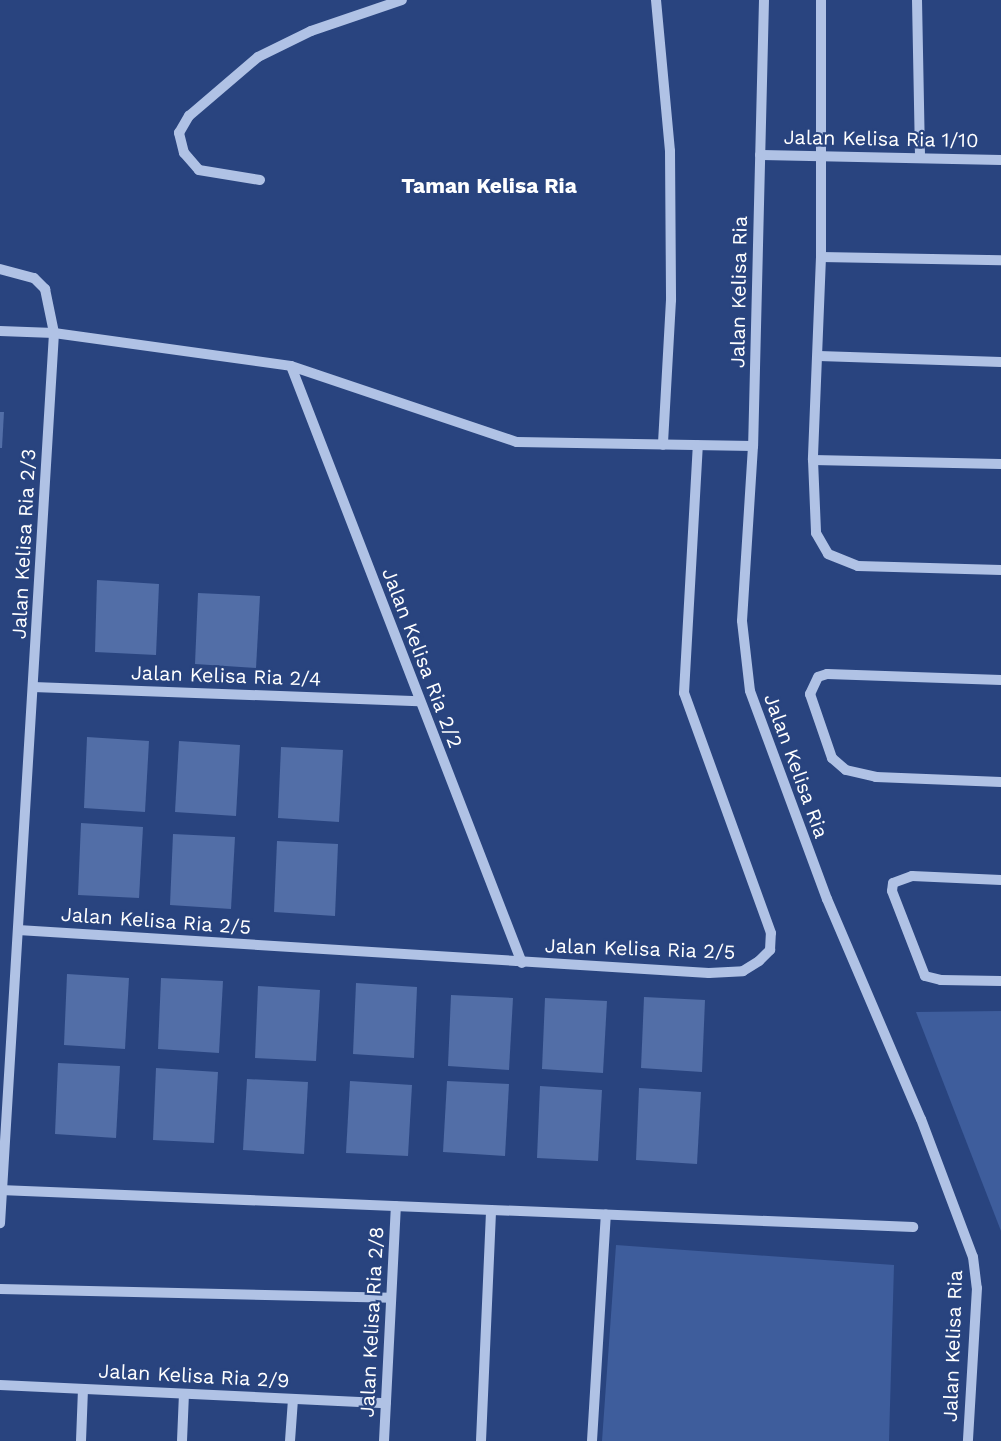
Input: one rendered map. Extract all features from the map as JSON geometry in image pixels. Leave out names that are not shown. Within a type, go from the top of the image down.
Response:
[{"type":"street","points":[[260,180],[200,170],[184,153],[179,133],[189,116],[258,57],[311,32],[402,0]]},
{"type":"street","points":[[656,0],[670,152],[671,300],[663,445]]},
{"type":"street","name":"Jalan Kelisa Ria","points":[[764,0],[753,446],[742,621],[750,691],[823,888],[921,1119],[973,1257],[977,1288],[968,1441]]},
{"type":"street","points":[[821,0],[821,257],[819,356],[813,460],[814,518],[820,545],[839,560],[858,566],[1001,570]]},
{"type":"street","points":[[917,0],[920,158]]},
{"type":"street","name":"Jalan Kelisa Ria 1/10","points":[[760,155],[1001,160]]},
{"type":"street","points":[[821,257],[1001,260]]},
{"type":"street","name":"Jalan Kelisa Ria 2/3","points":[[0,269],[34,278],[45,289],[54,333],[0,1223]]},
{"type":"street","points":[[0,331],[54,333],[291,366],[517,442],[753,446]]},
{"type":"street","points":[[819,356],[1001,362]]},
{"type":"street","name":"Jalan Kelisa Ria 2/2","points":[[291,366],[522,963]]},
{"type":"street","name":"Jalan Kelisa Ria 2/5","points":[[18,930],[522,963],[743,971],[770,950],[771,933],[684,693],[698,445]]},
{"type":"street","points":[[813,460],[1001,464]]},
{"type":"street","points":[[1001,680],[818,677],[811,685],[813,709],[832,758],[846,770],[876,777],[1001,782]]},
{"type":"street","name":"Jalan Kelisa Ria 2/4","points":[[33,687],[419,701]]},
{"type":"street","points":[[1001,880],[912,876],[893,883],[897,911],[922,970],[931,979],[1001,981]]},
{"type":"street","points":[[1,1190],[913,1227]]},
{"type":"street","name":"Jalan Kelisa Ria 2/8","points":[[384,1441],[396,1206]]},
{"type":"street","points":[[481,1441],[491,1210]]},
{"type":"street","points":[[592,1441],[606,1214]]},
{"type":"street","points":[[0,1289],[391,1298]]},
{"type":"street","name":"Jalan Kelisa Ria 2/9","points":[[0,1386],[386,1403]]},
{"type":"street","points":[[81,1441],[83,1389]]},
{"type":"street","points":[[182,1441],[184,1394]]},
{"type":"street","points":[[290,1441],[293,1399]]},
{"type":"shaded area","points":[[1001,1011],[1001,1231],[916,1012]]},
{"type":"shaded area","points":[[616,1245],[894,1265],[889,1441],[602,1441]]},
{"type":"building","points":[[0,412],[4,412],[2,448],[0,448]]},
{"type":"building","points":[[97,580],[159,584],[156,655],[95,652]]},
{"type":"building","points":[[198,593],[260,596],[256,668],[195,664]]},
{"type":"building","points":[[87,737],[149,741],[145,812],[84,808]]},
{"type":"building","points":[[179,741],[240,745],[236,816],[175,812]]},
{"type":"building","points":[[281,747],[343,750],[339,822],[278,818]]},
{"type":"building","points":[[81,823],[143,827],[139,898],[78,895]]},
{"type":"building","points":[[173,834],[235,837],[231,909],[170,905]]},
{"type":"building","points":[[277,841],[338,844],[335,916],[274,912]]},
{"type":"building","points":[[67,974],[129,978],[125,1049],[64,1045]]},
{"type":"building","points":[[161,978],[223,981],[219,1053],[158,1049]]},
{"type":"building","points":[[356,983],[417,987],[414,1058],[353,1054]]},
{"type":"building","points":[[258,986],[320,990],[316,1061],[255,1058]]},
{"type":"building","points":[[451,995],[513,998],[509,1070],[448,1066]]},
{"type":"building","points":[[644,997],[705,1000],[702,1072],[641,1068]]},
{"type":"building","points":[[545,998],[607,1001],[603,1073],[542,1069]]},
{"type":"building","points":[[58,1063],[120,1066],[116,1138],[55,1134]]},
{"type":"building","points":[[156,1068],[218,1072],[214,1143],[153,1140]]},
{"type":"building","points":[[247,1079],[308,1082],[304,1154],[243,1150]]},
{"type":"building","points":[[350,1081],[412,1085],[408,1156],[346,1153]]},
{"type":"building","points":[[447,1081],[509,1084],[505,1156],[443,1152]]},
{"type":"building","points":[[540,1086],[602,1090],[598,1161],[537,1158]]},
{"type":"building","points":[[639,1088],[701,1092],[697,1164],[636,1160]]},
{"type":"district","name":"Taman Kelisa Ria","points":[[489,186]]}]
